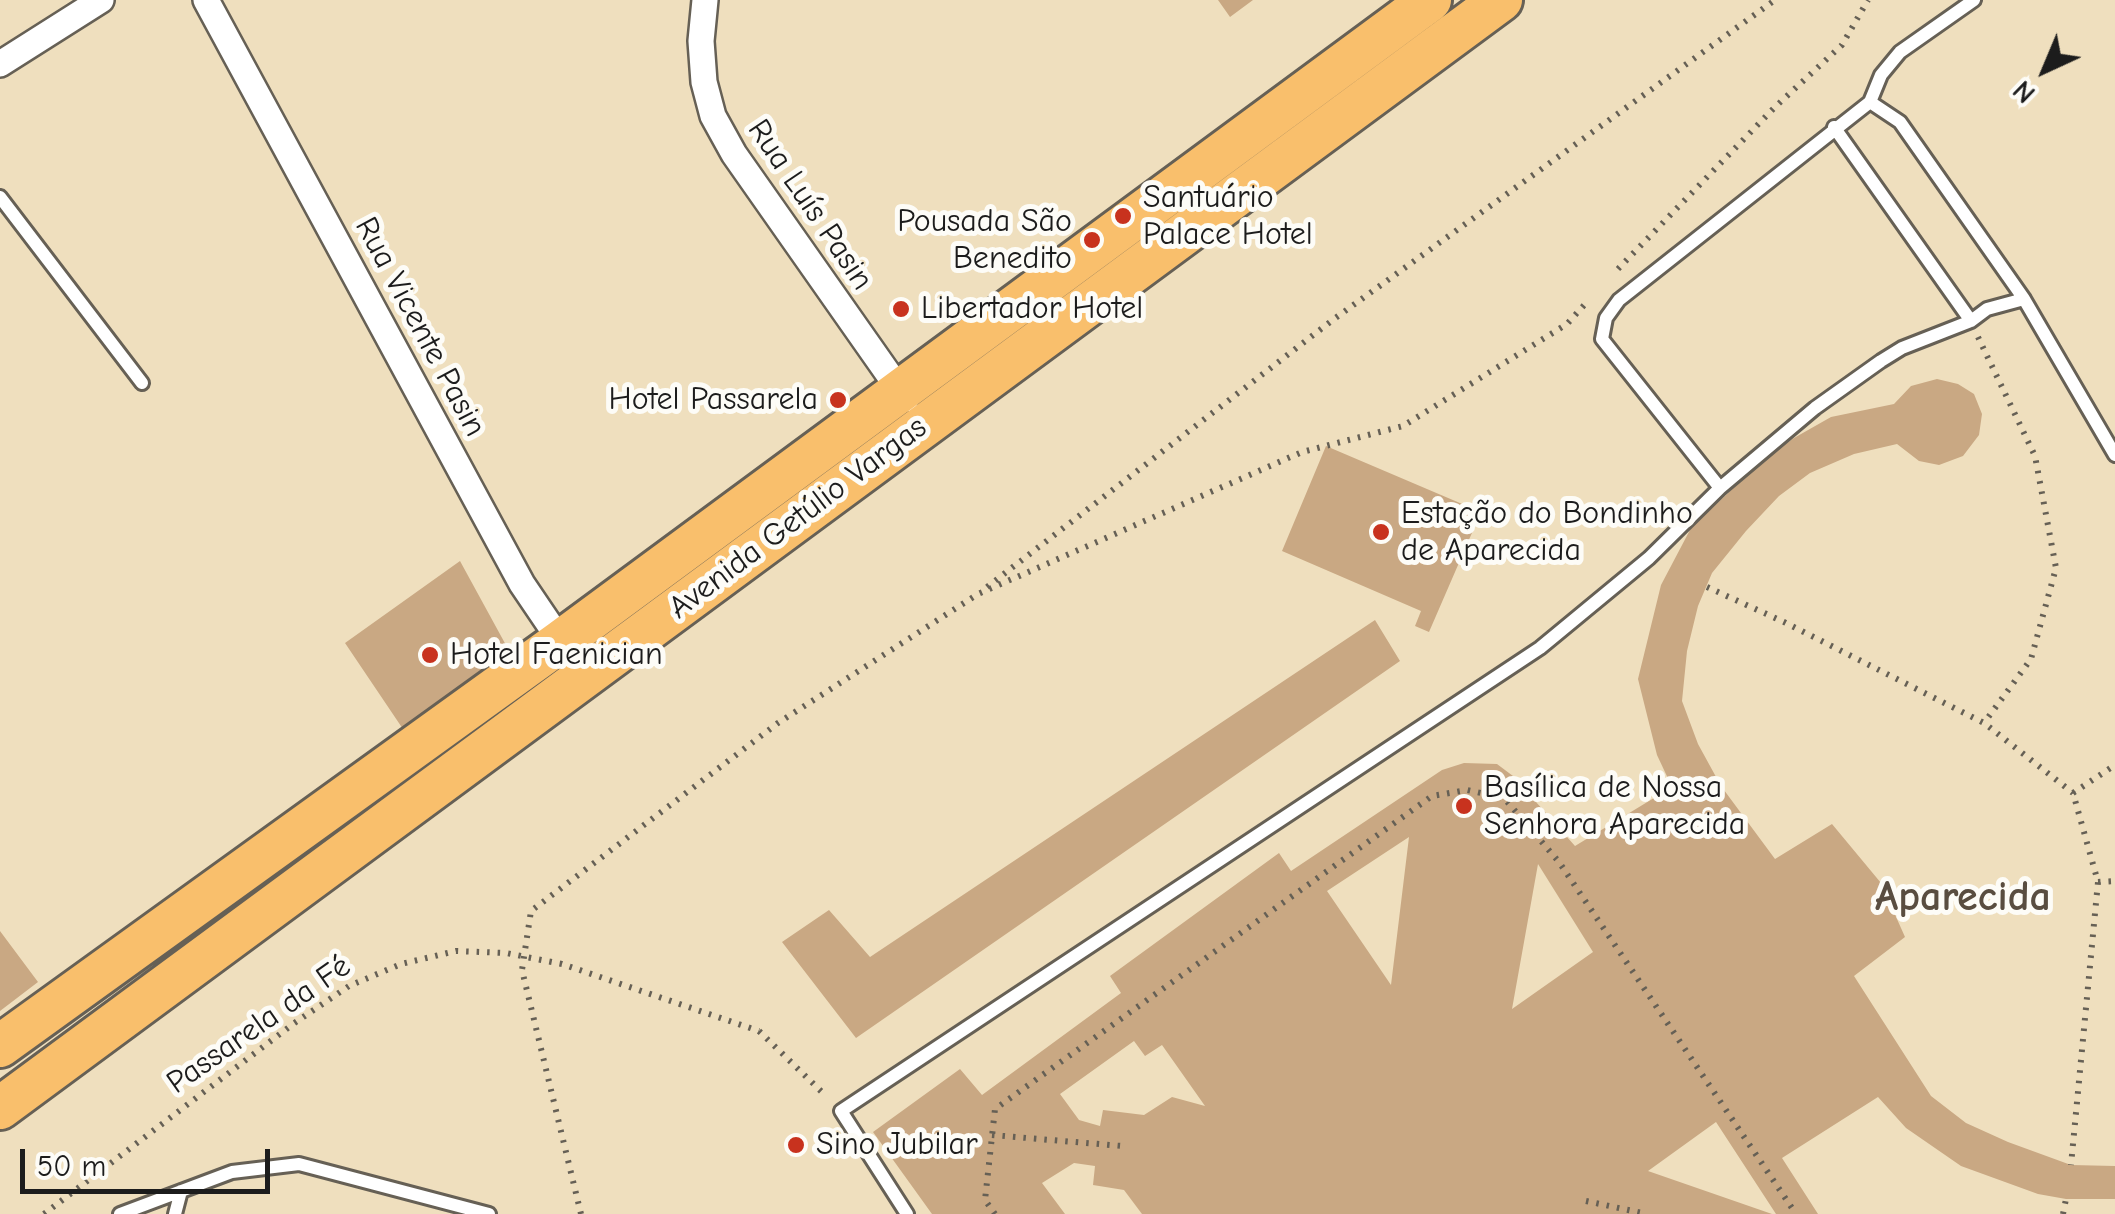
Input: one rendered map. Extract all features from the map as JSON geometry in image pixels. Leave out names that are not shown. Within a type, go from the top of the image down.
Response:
[{"type":"main road","name":"Avenida Getúlio Vargas","points":[[0,1108],[589,676],[912,407],[1430,0]]},
{"type":"main road","name":"Avenida Getúlio Vargas","points":[[0,1046],[560,642],[912,407],[1500,0]]},
{"type":"street","points":[[0,64],[101,0]]},
{"type":"street","name":"Rua Vicente Pasin","points":[[206,0],[522,584],[560,642],[589,676]]},
{"type":"street","name":"Rua Luís Pasin","points":[[705,0],[704,82],[714,116],[734,154],[912,407]]},
{"type":"lane","points":[[1720,488],[1602,339],[1606,318],[1619,300],[1870,102],[1881,76],[1900,52],[1974,0]]},
{"type":"lane","points":[[1870,102],[1900,122],[2024,299],[2115,455]]},
{"type":"lane","points":[[1834,127],[1970,322]]},
{"type":"lane","points":[[0,197],[142,383]]},
{"type":"lane","points":[[908,1214],[842,1111],[1540,648],[1650,558],[1720,488],[1815,408],[1881,360],[1970,322],[1986,309],[2024,299]]},
{"type":"lane","points":[[120,1214],[232,1172],[299,1164],[489,1214]]},
{"type":"lane","points":[[175,1214],[181,1191]]},
{"type":"path","points":[[581,1214],[522,970],[532,911],[778,723],[978,594],[1334,318],[1775,0]]},
{"type":"path","points":[[1606,281],[1762,120],[1842,45],[1868,0]]},
{"type":"path","points":[[978,594],[1302,452],[1402,426],[1567,324],[1594,295]]},
{"type":"path","points":[[1970,322],[2035,456],[2056,568],[2031,659],[1984,722]]},
{"type":"path","points":[[1706,588],[1784,622],[1984,722],[2073,793],[2098,882],[2071,1165]]},
{"type":"path","points":[[2073,793],[2115,765]]},
{"type":"path","points":[[995,1214],[985,1200],[995,1109],[1432,796],[1468,790],[1504,798],[1559,862],[1796,1214]]},
{"type":"path","points":[[2098,882],[2115,882]]},
{"type":"path","name":"Passarela da Fé","points":[[44,1214],[293,1024],[348,986],[401,964],[456,951],[506,953],[562,964],[759,1032]]},
{"type":"path","points":[[992,1135],[1122,1146]]},
{"type":"path","points":[[2063,1214],[2066,1199]]},
{"type":"path","points":[[1586,1201],[1646,1214]]},
{"type":"building","points":[[1218,0],[1253,0],[1230,17]]},
{"type":"building","name":"Basílica de Nossa Senhora Aparecida","points":[[1937,379],[1958,384],[1974,394],[1982,414],[1979,435],[1963,456],[1939,465],[1919,461],[1897,444],[1854,454],[1810,473],[1779,496],[1712,573],[1698,606],[1687,651],[1682,701],[1698,744],[1721,786],[1775,859],[1832,824],[1881,883],[1905,937],[1854,976],[1931,1096],[1966,1123],[2008,1142],[2071,1165],[2115,1166],[2115,1199],[2066,1199],[2038,1194],[1961,1166],[1906,1128],[1878,1097],[1782,1158],[1818,1214],[1776,1214],[1716,1122],[1648,1171],[1772,1214],[1142,1214],[1124,1190],[1093,1185],[1095,1166],[1074,1163],[1042,1183],[1065,1214],[932,1214],[873,1132],[960,1069],[982,1095],[1121,993],[1110,976],[1279,853],[1291,871],[1442,770],[1464,763],[1497,764],[1513,776],[1575,846],[1672,787],[1657,755],[1638,679],[1661,585],[1691,528],[1763,460],[1794,438],[1831,417],[1894,404],[1911,386]],"holes":[[[1409,837],[1391,985],[1327,891]],[[1538,864],[1593,952],[1512,1009]],[[1134,1041],[1145,1056],[1162,1045],[1205,1106],[1172,1097],[1144,1115],[1103,1110],[1100,1126],[1079,1120],[1060,1094]]]},
{"type":"building","name":"Estação do Bondinho de Aparecida","points":[[1326,446],[1481,512],[1429,632],[1415,626],[1421,611],[1282,551]]},
{"type":"building","name":"Hotel Faenician","points":[[460,561],[507,647],[509,663],[409,738],[345,643]]},
{"type":"building","points":[[1375,620],[1400,661],[856,1038],[782,942],[829,910],[870,957]]},
{"type":"building","points":[[0,931],[38,982],[0,1011]]},
{"type":"place","name":"Santuário Palace Hotel","points":[[1123,216]]},
{"type":"place","name":"Pousada São Benedito","points":[[1092,240]]},
{"type":"place","name":"Libertador Hotel","points":[[901,309]]},
{"type":"place","name":"Hotel Passarela","points":[[838,400]]},
{"type":"place","name":"Estação do Bondinho de Aparecida","points":[[1381,532]]},
{"type":"place","name":"Hotel Faenician","points":[[430,655]]},
{"type":"place","name":"Basílica de Nossa Senhora Aparecida","points":[[1464,806]]},
{"type":"place","name":"Sino Jubilar","points":[[796,1145]]},
{"type":"district","name":"Aparecida","points":[[1963,898]]}]
